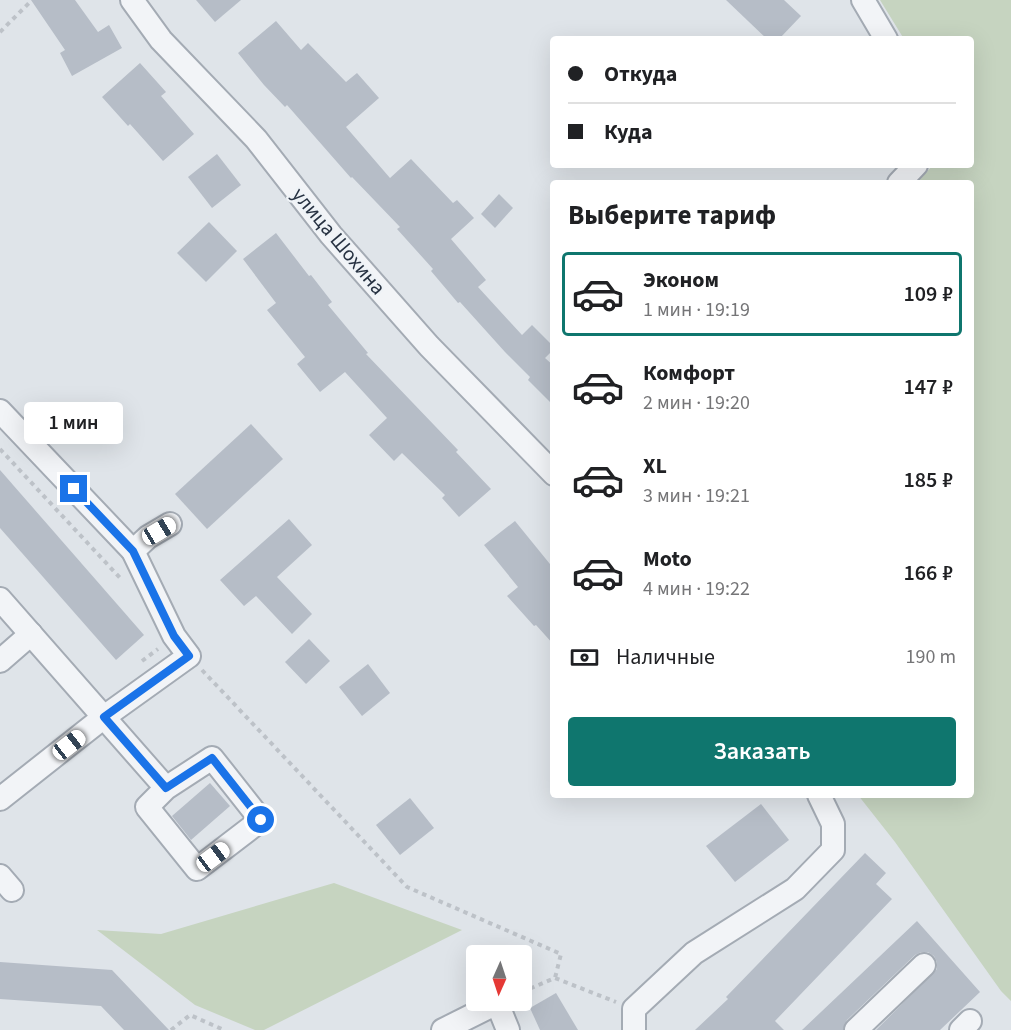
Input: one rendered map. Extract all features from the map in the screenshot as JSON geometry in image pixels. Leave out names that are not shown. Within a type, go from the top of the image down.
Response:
[{"type":"street","name":"улица Шохина","points":[[132,0],[161,40],[256,139],[331,235],[414,329],[550,470]]},
{"type":"street","points":[[863,0],[884,36]]},
{"type":"street","points":[[902,180],[913,168]]},
{"type":"street","points":[[0,411],[133,551],[174,636],[189,656],[104,717],[0,799]]},
{"type":"street","points":[[133,551],[148,537],[170,524]]},
{"type":"street","points":[[0,599],[166,788]]},
{"type":"street","points":[[0,661],[31,634]]},
{"type":"street","points":[[212,758],[261,820],[197,869],[147,807],[166,788],[212,758]]},
{"type":"street","points":[[634,1019],[694,953],[795,889],[833,850],[833,824],[820,798]]},
{"type":"street","points":[[856,1030],[924,965]]},
{"type":"street","points":[[443,1030],[497,1003],[508,1030]]},
{"type":"path","points":[[0,32],[32,0]]},
{"type":"path","points":[[0,449],[127,585]]},
{"type":"path","points":[[137,665],[174,636]]},
{"type":"path","points":[[189,656],[406,887],[561,954],[555,978]]},
{"type":"path","points":[[532,988],[555,978]]},
{"type":"path","points":[[555,978],[634,1019]]},
{"type":"path","points":[[171,1030],[190,1015],[224,1030]]},
{"type":"green space","points":[[880,0],[1011,0],[1011,1001],[1001,991],[895,842],[860,798],[974,798],[974,180],[920,180],[930,168],[974,168],[974,36],[902,36]]},
{"type":"green space","points":[[334,883],[462,930],[264,1030],[255,1030],[195,1005],[97,930],[161,934]]},
{"type":"building","points":[[31,0],[75,0],[98,32],[109,25],[122,48],[72,76],[60,53],[65,50]]},
{"type":"building","points":[[196,0],[241,0],[215,22]]},
{"type":"building","points":[[726,0],[784,0],[801,16],[782,36],[764,36]]},
{"type":"building","points":[[276,21],[301,50],[308,43],[346,82],[357,73],[379,98],[346,127],[390,178],[411,159],[453,203],[457,200],[474,218],[451,239],[486,280],[478,287],[522,335],[532,325],[550,343],[550,353],[545,358],[550,362],[550,402],[528,380],[530,377],[460,302],[458,303],[431,271],[433,269],[397,229],[400,227],[351,178],[287,105],[285,107],[264,85],[238,53]]},
{"type":"building","points":[[140,63],[166,92],[161,96],[194,134],[163,161],[102,97]]},
{"type":"building","points":[[217,154],[241,185],[212,208],[188,177]]},
{"type":"building","points":[[499,194],[513,208],[495,228],[481,214]]},
{"type":"building","points":[[209,222],[237,251],[206,282],[177,253]]},
{"type":"building","points":[[276,233],[332,302],[328,305],[368,353],[366,354],[458,450],[456,452],[491,489],[459,517],[442,498],[445,495],[402,453],[394,461],[369,435],[387,418],[345,372],[320,392],[297,364],[305,357],[267,310],[276,303],[243,259]]},
{"type":"building","points":[[251,424],[283,459],[207,529],[175,494]]},
{"type":"building","points":[[0,470],[144,635],[116,660],[0,528]]},
{"type":"building","points":[[289,519],[312,545],[277,577],[312,614],[292,634],[256,596],[244,606],[220,580]]},
{"type":"building","points":[[515,521],[550,564],[550,641],[507,596],[518,587],[484,545]]},
{"type":"building","points":[[309,639],[330,661],[306,684],[285,662]]},
{"type":"building","points":[[368,664],[390,693],[362,716],[339,687]]},
{"type":"building","points":[[210,783],[230,806],[191,840],[172,816]]},
{"type":"building","points":[[410,798],[434,828],[400,855],[376,825]]},
{"type":"building","points":[[761,804],[789,840],[735,882],[706,846]]},
{"type":"building","points":[[865,853],[886,873],[876,884],[892,899],[775,1021],[784,1030],[695,1030],[728,999],[726,997]]},
{"type":"building","points":[[917,921],[980,992],[940,1030],[876,1030],[937,969],[934,956],[928,952],[921,952],[915,955],[847,1020],[843,1030],[802,1030]]},
{"type":"building","points":[[0,962],[112,970],[169,1030],[124,1030],[101,1006],[0,999]]},
{"type":"building","points":[[556,993],[578,1030],[540,1030],[531,1011],[532,1007]]},
{"type":"route","points":[[74,489],[133,551],[174,636],[189,656],[104,717],[166,788],[212,758],[261,820]]}]
